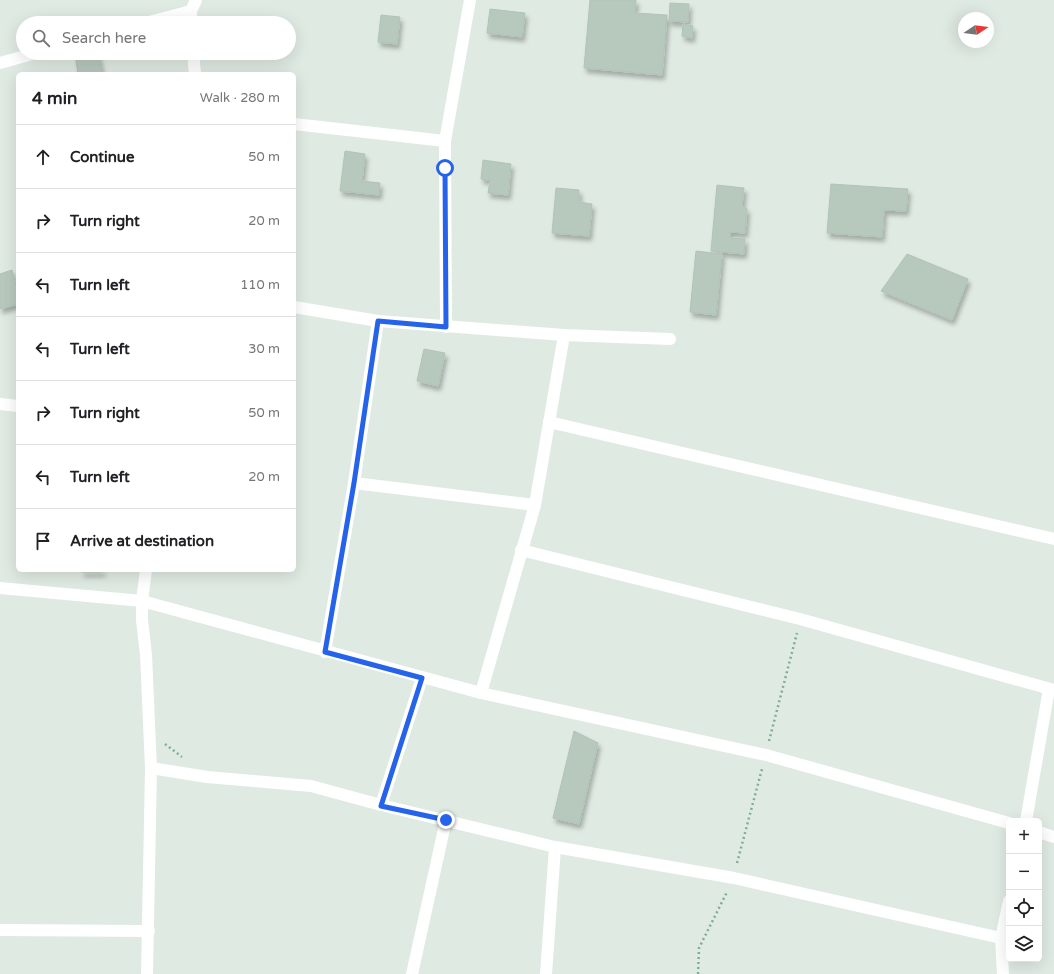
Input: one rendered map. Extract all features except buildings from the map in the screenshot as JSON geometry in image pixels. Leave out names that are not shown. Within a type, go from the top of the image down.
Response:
[{"type":"street","points":[[446,327],[444,141],[470,0]]},
{"type":"street","points":[[164,16],[193,5],[192,16]]},
{"type":"street","points":[[0,63],[16,59]]},
{"type":"street","points":[[194,60],[195,72]]},
{"type":"street","points":[[296,124],[444,141]]},
{"type":"street","points":[[296,307],[378,321],[446,327],[564,335],[670,339]]},
{"type":"street","points":[[325,652],[354,483],[378,321]]},
{"type":"street","points":[[481,693],[535,505],[564,335]]},
{"type":"street","points":[[0,404],[16,406]]},
{"type":"street","points":[[549,422],[1054,539]]},
{"type":"street","points":[[354,483],[535,505]]},
{"type":"street","points":[[521,550],[800,619],[1052,690],[1027,818]]},
{"type":"street","points":[[146,572],[142,601],[151,768],[147,974]]},
{"type":"street","points":[[0,588],[142,601],[325,652],[481,693],[766,755],[1006,822]]},
{"type":"street","points":[[381,806],[422,678]]},
{"type":"street","points":[[151,768],[207,777],[311,786],[381,806],[446,820],[555,847],[734,878],[1001,938]]},
{"type":"street","points":[[412,974],[446,820]]},
{"type":"street","points":[[1042,833],[1054,836]]},
{"type":"street","points":[[546,974],[555,847]]},
{"type":"street","points":[[1003,974],[1001,938],[1006,915]]},
{"type":"street","points":[[0,930],[149,931]]},
{"type":"path","points":[[698,974],[699,948],[734,878],[800,619]]},
{"type":"path","points":[[150,731],[184,758]]},
{"type":"route","points":[[445,168],[446,327],[378,321],[354,483],[325,652],[422,678],[381,806],[446,820]]}]
